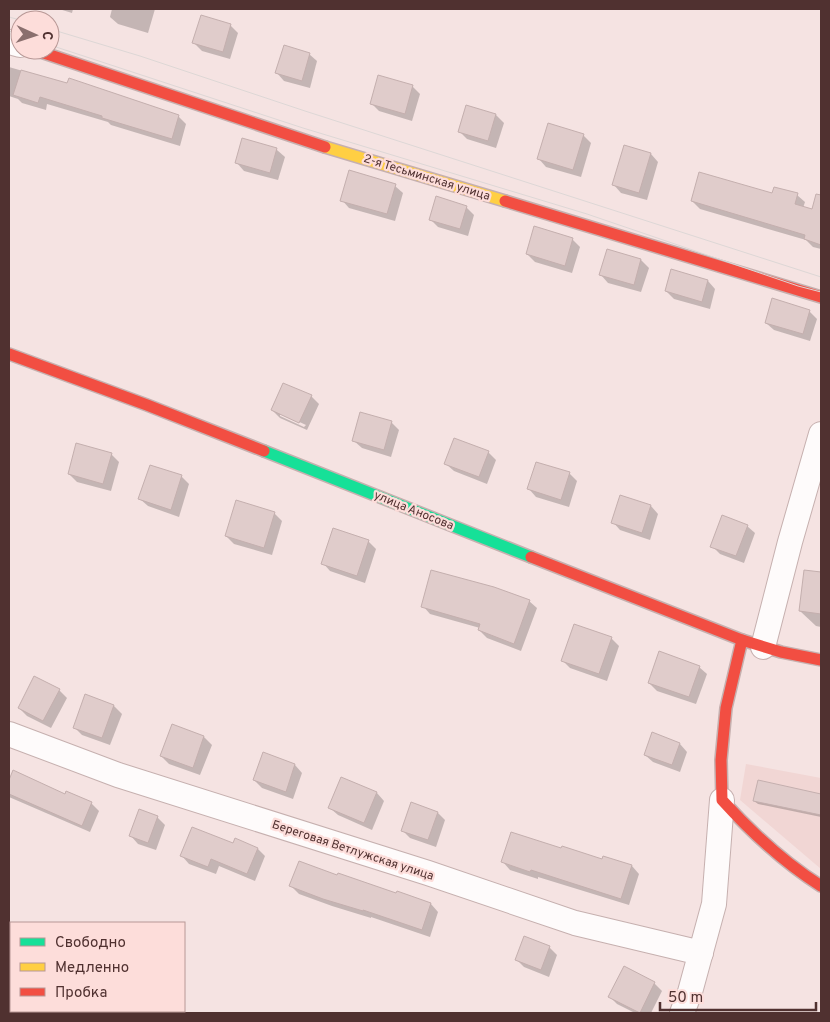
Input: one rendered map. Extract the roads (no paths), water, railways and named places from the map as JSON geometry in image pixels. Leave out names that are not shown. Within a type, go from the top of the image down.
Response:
[{"type":"street","name":"2-я Тесьминская улица","points":[[60,58],[303,140],[821,297]]},
{"type":"street","name":"улица Аносова","points":[[9,354],[156,408],[752,643],[808,659],[821,660]]},
{"type":"street","points":[[682,1013],[690,992],[714,904],[722,800],[720,760],[726,708],[790,542],[821,434]]},
{"type":"street","name":"Береговая Ветлужская улица","points":[[9,734],[118,775],[428,873],[575,923],[701,953]]},
{"type":"street","points":[[722,800],[744,825],[780,856],[821,886]]},
{"type":"tram line","points":[[60,32],[140,56],[821,277]]},
{"type":"tram line","points":[[60,48],[303,128],[587,214],[798,286],[821,292]]}]
